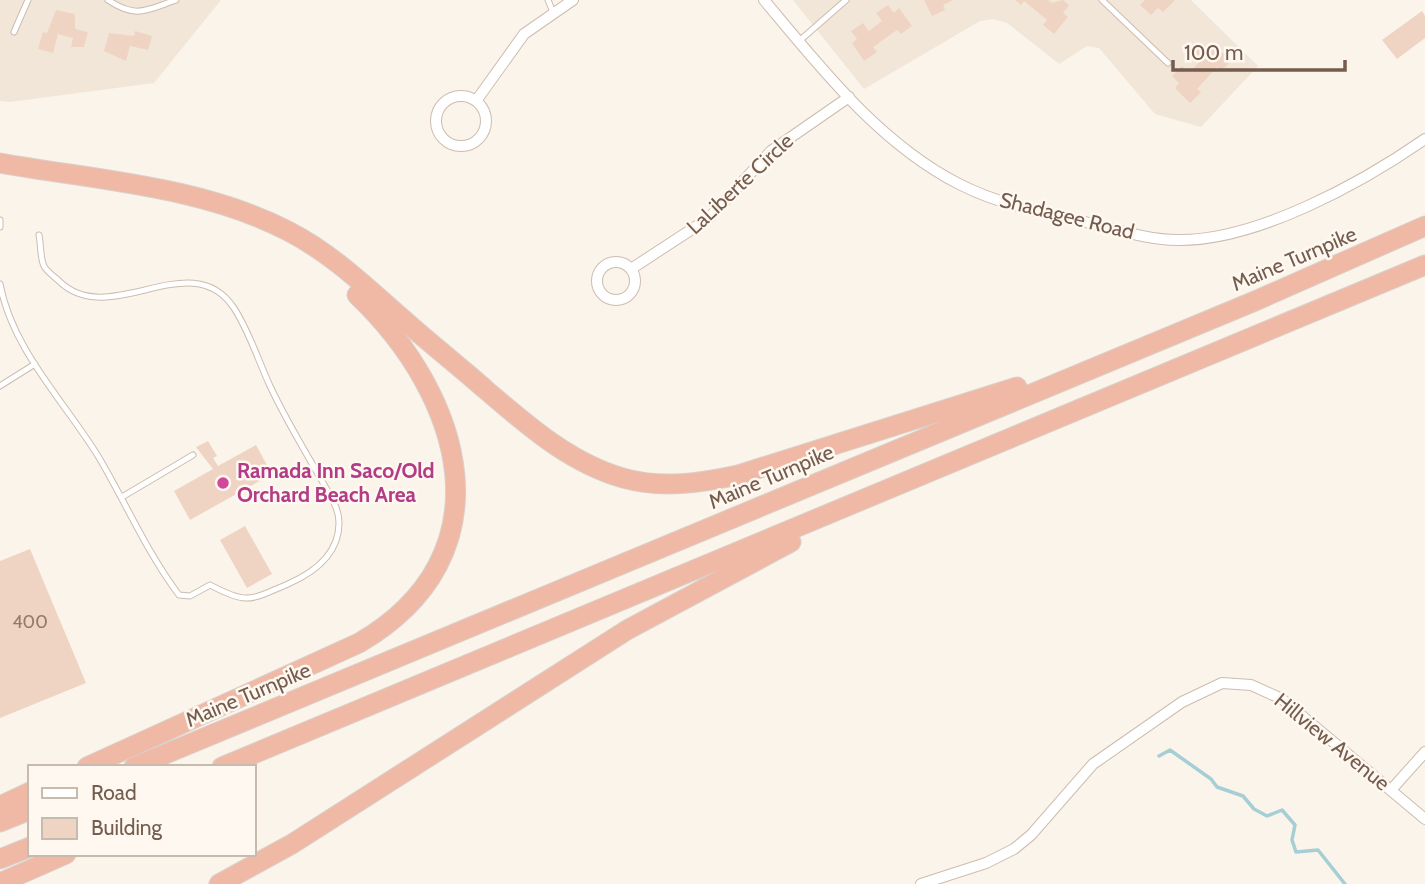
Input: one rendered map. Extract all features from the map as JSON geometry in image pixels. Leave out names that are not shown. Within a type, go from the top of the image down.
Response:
[{"type":"highway","points":[[0,165],[181,194],[246,214],[287,231],[341,264],[532,430],[584,462],[625,479],[652,483],[702,483],[738,475],[860,438],[940,410],[1109,361]]},
{"type":"highway","points":[[0,165],[98,183],[216,214],[310,257],[371,308],[404,349],[439,407],[454,454],[455,502],[447,540],[430,576],[394,620],[348,648],[91,765]]},
{"type":"highway","name":"Maine Turnpike","points":[[139,765],[1255,301],[1425,226]]},
{"type":"highway","points":[[227,765],[1425,265]]},
{"type":"highway","points":[[219,884],[292,844],[627,630],[908,481]]},
{"type":"highway","points":[[243,765],[309,730]]},
{"type":"highway","points":[[0,806],[28,793]]},
{"type":"highway","points":[[0,822],[28,811]]},
{"type":"highway","points":[[0,859],[28,848]]},
{"type":"highway","points":[[0,883],[61,856]]},
{"type":"street","points":[[476,101],[524,34],[573,0]]},
{"type":"street","name":"Shadagee Road","points":[[764,0],[798,42],[849,97],[921,160],[961,185],[1048,215],[1176,240],[1204,239],[1249,229],[1380,169],[1425,139]]},
{"type":"street","points":[[462,96],[476,101],[485,113],[483,134],[465,146],[450,144],[437,127],[442,106],[462,96]]},
{"type":"street","name":"LaLiberte Circle","points":[[631,270],[709,218],[771,151],[849,97]]},
{"type":"street","name":"Hillview Avenue","points":[[921,884],[986,863],[1014,849],[1031,835],[1093,764],[1182,702],[1222,683],[1242,682],[1271,692],[1425,819]]},
{"type":"street","points":[[1391,790],[1425,752]]},
{"type":"lane","points":[[14,32],[28,0]]},
{"type":"lane","points":[[108,0],[124,10],[136,13],[176,0]]},
{"type":"lane","points":[[548,0],[553,12]]},
{"type":"lane","points":[[798,42],[846,0]]},
{"type":"lane","points":[[1102,0],[1168,63]]},
{"type":"lane","points":[[0,220],[0,228]]},
{"type":"lane","points":[[0,284],[13,322],[35,364],[96,453],[176,591],[185,598],[209,584],[241,600],[267,595],[319,566],[331,549],[339,528],[335,506],[275,397],[247,329],[222,293],[202,284],[182,282],[111,299],[85,297],[66,288],[45,267],[39,235]]},
{"type":"lane","points":[[0,386],[35,364]]},
{"type":"lane","points":[[122,498],[193,455]]},
{"type":"shaded area","points":[[0,0],[221,0],[154,83],[10,102],[0,101]]},
{"type":"shaded area","points":[[793,0],[1191,0],[1258,66],[1201,127],[1155,114],[1099,48],[1087,46],[1059,64],[1007,23],[993,19],[980,21],[864,89]]},
{"type":"building","points":[[924,0],[953,0],[943,5],[945,10],[932,16]]},
{"type":"building","points":[[1015,0],[1048,0],[1052,3],[1063,0],[1069,5],[1063,13],[1068,17],[1054,34],[1043,25],[1047,20],[1024,1],[1021,5]]},
{"type":"building","points":[[1145,0],[1175,0],[1163,12],[1158,8],[1151,15],[1140,5]]},
{"type":"building","points":[[888,5],[894,13],[899,8],[912,26],[901,34],[897,30],[873,47],[877,52],[864,61],[852,43],[857,39],[851,31],[863,23],[869,31],[882,21],[876,13]]},
{"type":"building","points":[[56,10],[75,14],[75,29],[88,32],[84,47],[71,47],[73,38],[58,34],[53,53],[38,49],[43,32],[47,33]]},
{"type":"building","points":[[1422,11],[1425,16],[1425,38],[1397,59],[1382,40]]},
{"type":"building","points":[[135,31],[152,36],[148,50],[130,46],[126,61],[104,51],[109,33],[134,36]]},
{"type":"building","points":[[1203,44],[1211,50],[1215,45],[1231,61],[1221,71],[1217,67],[1197,89],[1201,92],[1190,103],[1175,88],[1179,83],[1172,76],[1182,66],[1189,73],[1200,61],[1193,55]]},
{"type":"building","name":"Ramada Inn Saco/Old Orchard Beach Area","points":[[208,441],[217,456],[213,458],[218,466],[256,445],[272,474],[190,520],[174,491],[213,469],[196,447]]},
{"type":"building","points":[[245,526],[272,574],[247,588],[220,540]]},
{"type":"building","points":[[30,549],[86,683],[0,718],[0,561]]},
{"type":"waterway","points":[[1159,756],[1170,750],[1211,779],[1217,787],[1243,796],[1254,809],[1267,816],[1282,810],[1295,825],[1292,840],[1296,852],[1318,850],[1345,884]]},
{"type":"place","name":"Ramada Inn Saco/Old Orchard Beach Area","points":[[223,483]]}]
